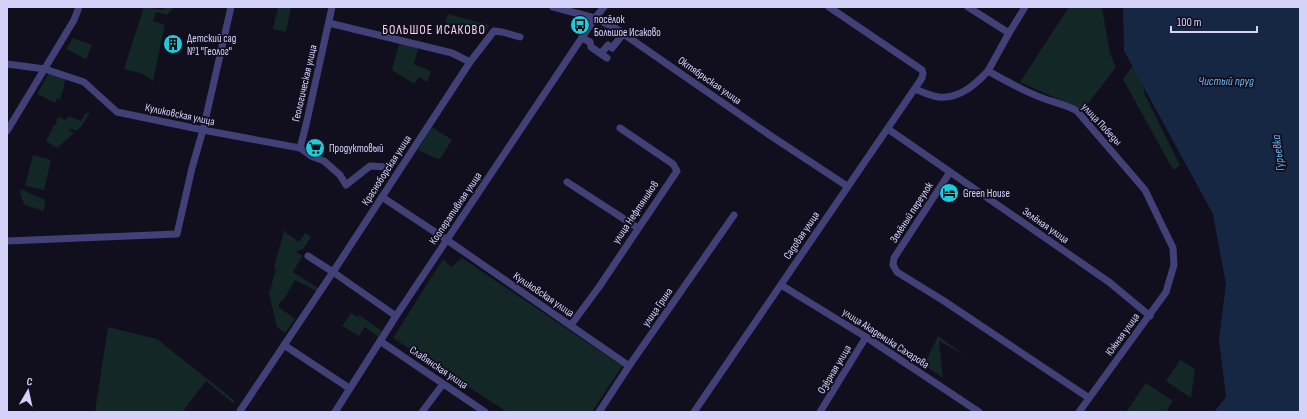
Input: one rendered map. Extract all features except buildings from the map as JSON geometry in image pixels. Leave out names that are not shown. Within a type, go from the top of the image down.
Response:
[{"type":"street","points":[[7,131],[74,20],[79,7]]},
{"type":"street","points":[[7,241],[177,234],[192,168],[203,130],[231,7]]},
{"type":"street","name":"Геологическая улица","points":[[300,148],[332,7]]},
{"type":"street","name":"Октябрьская улица","points":[[553,7],[574,9],[595,18],[623,34],[771,136],[847,186]]},
{"type":"street","name":"Кооперативная улица","points":[[335,412],[380,340],[595,18],[604,7]]},
{"type":"street","name":"Садовая улица","points":[[694,412],[922,78],[922,70],[829,7]]},
{"type":"street","points":[[968,7],[1009,33]]},
{"type":"street","points":[[915,89],[938,97],[949,97],[965,91],[977,84],[988,71],[1025,7]]},
{"type":"street","points":[[329,23],[452,53],[470,62]]},
{"type":"street","name":"Красноборская улица","points":[[241,412],[240,411],[470,62],[494,31],[520,38]]},
{"type":"street","points":[[600,53],[608,45],[612,48],[623,34]]},
{"type":"street","points":[[582,38],[590,42],[591,47],[607,58]]},
{"type":"street","name":"Куликовская улица","points":[[7,64],[45,69],[84,82],[117,112],[300,148],[311,156],[324,161],[340,175],[346,185],[370,166],[387,167],[393,161]]},
{"type":"street","name":"улица Победы","points":[[988,71],[1025,91],[1077,111],[1145,190],[1173,248],[1174,265]]},
{"type":"street","name":"улица Нефтяников","points":[[571,325],[599,287],[677,171],[673,164],[620,128]]},
{"type":"street","name":"Зелёная улица","points":[[888,129],[1109,282],[1150,316]]},
{"type":"street","name":"Зелёный переулок","points":[[950,172],[894,258],[893,265],[897,272],[951,306],[1089,398]]},
{"type":"street","points":[[567,182],[638,228]]},
{"type":"street","name":"Куликовская улица","points":[[382,197],[447,240],[629,366]]},
{"type":"street","name":"улица Грина","points":[[599,412],[629,366],[734,215]]},
{"type":"street","points":[[308,256],[396,316]]},
{"type":"street","name":"Южная улица","points":[[1079,412],[1166,292],[1174,265]]},
{"type":"street","name":"улица Академика Сахарова","points":[[781,285],[866,338],[979,412]]},
{"type":"street","name":"Озёрная улица","points":[[821,410],[866,338]]},
{"type":"street","name":"Славянская улица","points":[[380,340],[485,412]]},
{"type":"street","points":[[284,345],[349,388]]},
{"type":"street","points":[[422,412],[443,384]]},
{"type":"street","points":[[821,410],[830,412]]},
{"type":"green space","points":[[144,7],[162,10],[166,7],[175,7],[167,15],[156,12],[153,21],[165,25],[153,81],[143,74],[124,69]]},
{"type":"green space","points":[[278,7],[291,7],[286,32],[273,29]]},
{"type":"green space","points":[[1069,7],[1102,7],[1110,54],[1116,67],[1083,110],[1020,82]]},
{"type":"green space","points":[[448,14],[489,25],[487,31],[480,28],[479,31],[475,29],[472,34],[459,28],[460,27],[445,22]]},
{"type":"green space","points":[[73,38],[92,45],[86,59],[66,49]]},
{"type":"green space","points":[[399,44],[418,48],[414,64],[431,71],[427,82],[419,77],[414,84],[392,70]]},
{"type":"green space","points":[[1136,62],[1139,67],[1145,95],[1180,165],[1173,170],[1123,79]]},
{"type":"green space","points":[[49,73],[66,78],[60,100],[57,98],[56,102],[37,94]]},
{"type":"green space","points":[[90,112],[82,126],[76,131],[71,129],[68,130],[74,133],[57,148],[46,141],[53,125],[55,126],[58,117],[66,120],[68,116],[81,121],[85,114]]},
{"type":"green space","points":[[432,127],[452,140],[440,159],[418,150]]},
{"type":"green space","points":[[33,155],[51,160],[44,190],[25,186]]},
{"type":"green space","points":[[20,189],[45,200],[44,211],[25,205],[21,197]]},
{"type":"green space","points":[[284,231],[299,242],[305,233],[311,237],[303,249],[296,252],[302,256],[293,272],[318,288],[316,291],[295,280],[284,299],[279,303],[279,307],[295,319],[285,333],[277,327],[269,294]]},
{"type":"green space","points":[[462,258],[622,366],[592,412],[507,412],[393,338],[443,259],[451,267]]},
{"type":"green space","points":[[351,313],[358,317],[359,315],[382,331],[378,337],[365,327],[359,336],[342,326]]},
{"type":"green space","points":[[108,327],[157,339],[235,401],[233,403],[206,381],[182,412],[95,412]]},
{"type":"green space","points":[[938,336],[966,356],[939,341],[943,378],[924,365]]},
{"type":"green space","points":[[1180,360],[1195,369],[1191,398],[1166,381]]},
{"type":"green space","points":[[1146,383],[1173,401],[1167,410],[1170,412],[1126,412]]},
{"type":"water","name":"Чистый пруд","points":[[1123,7],[1300,7],[1300,412],[1214,412],[1226,397],[1219,340],[1226,284],[1213,214],[1124,51]]},
{"type":"place","name":"посёлок Большое Исаково","points":[[580,25]]},
{"type":"place","name":"Детский сад №1 \"Геолог\"","points":[[173,44]]},
{"type":"place","name":"Продуктовый","points":[[315,148]]},
{"type":"place","name":"Green House","points":[[949,193]]},
{"type":"district","name":"БОЛЬШОЕ ИСАКОВО","points":[[434,29]]},
{"type":"water label","name":"Гурьевка","points":[[1278,153]]}]
